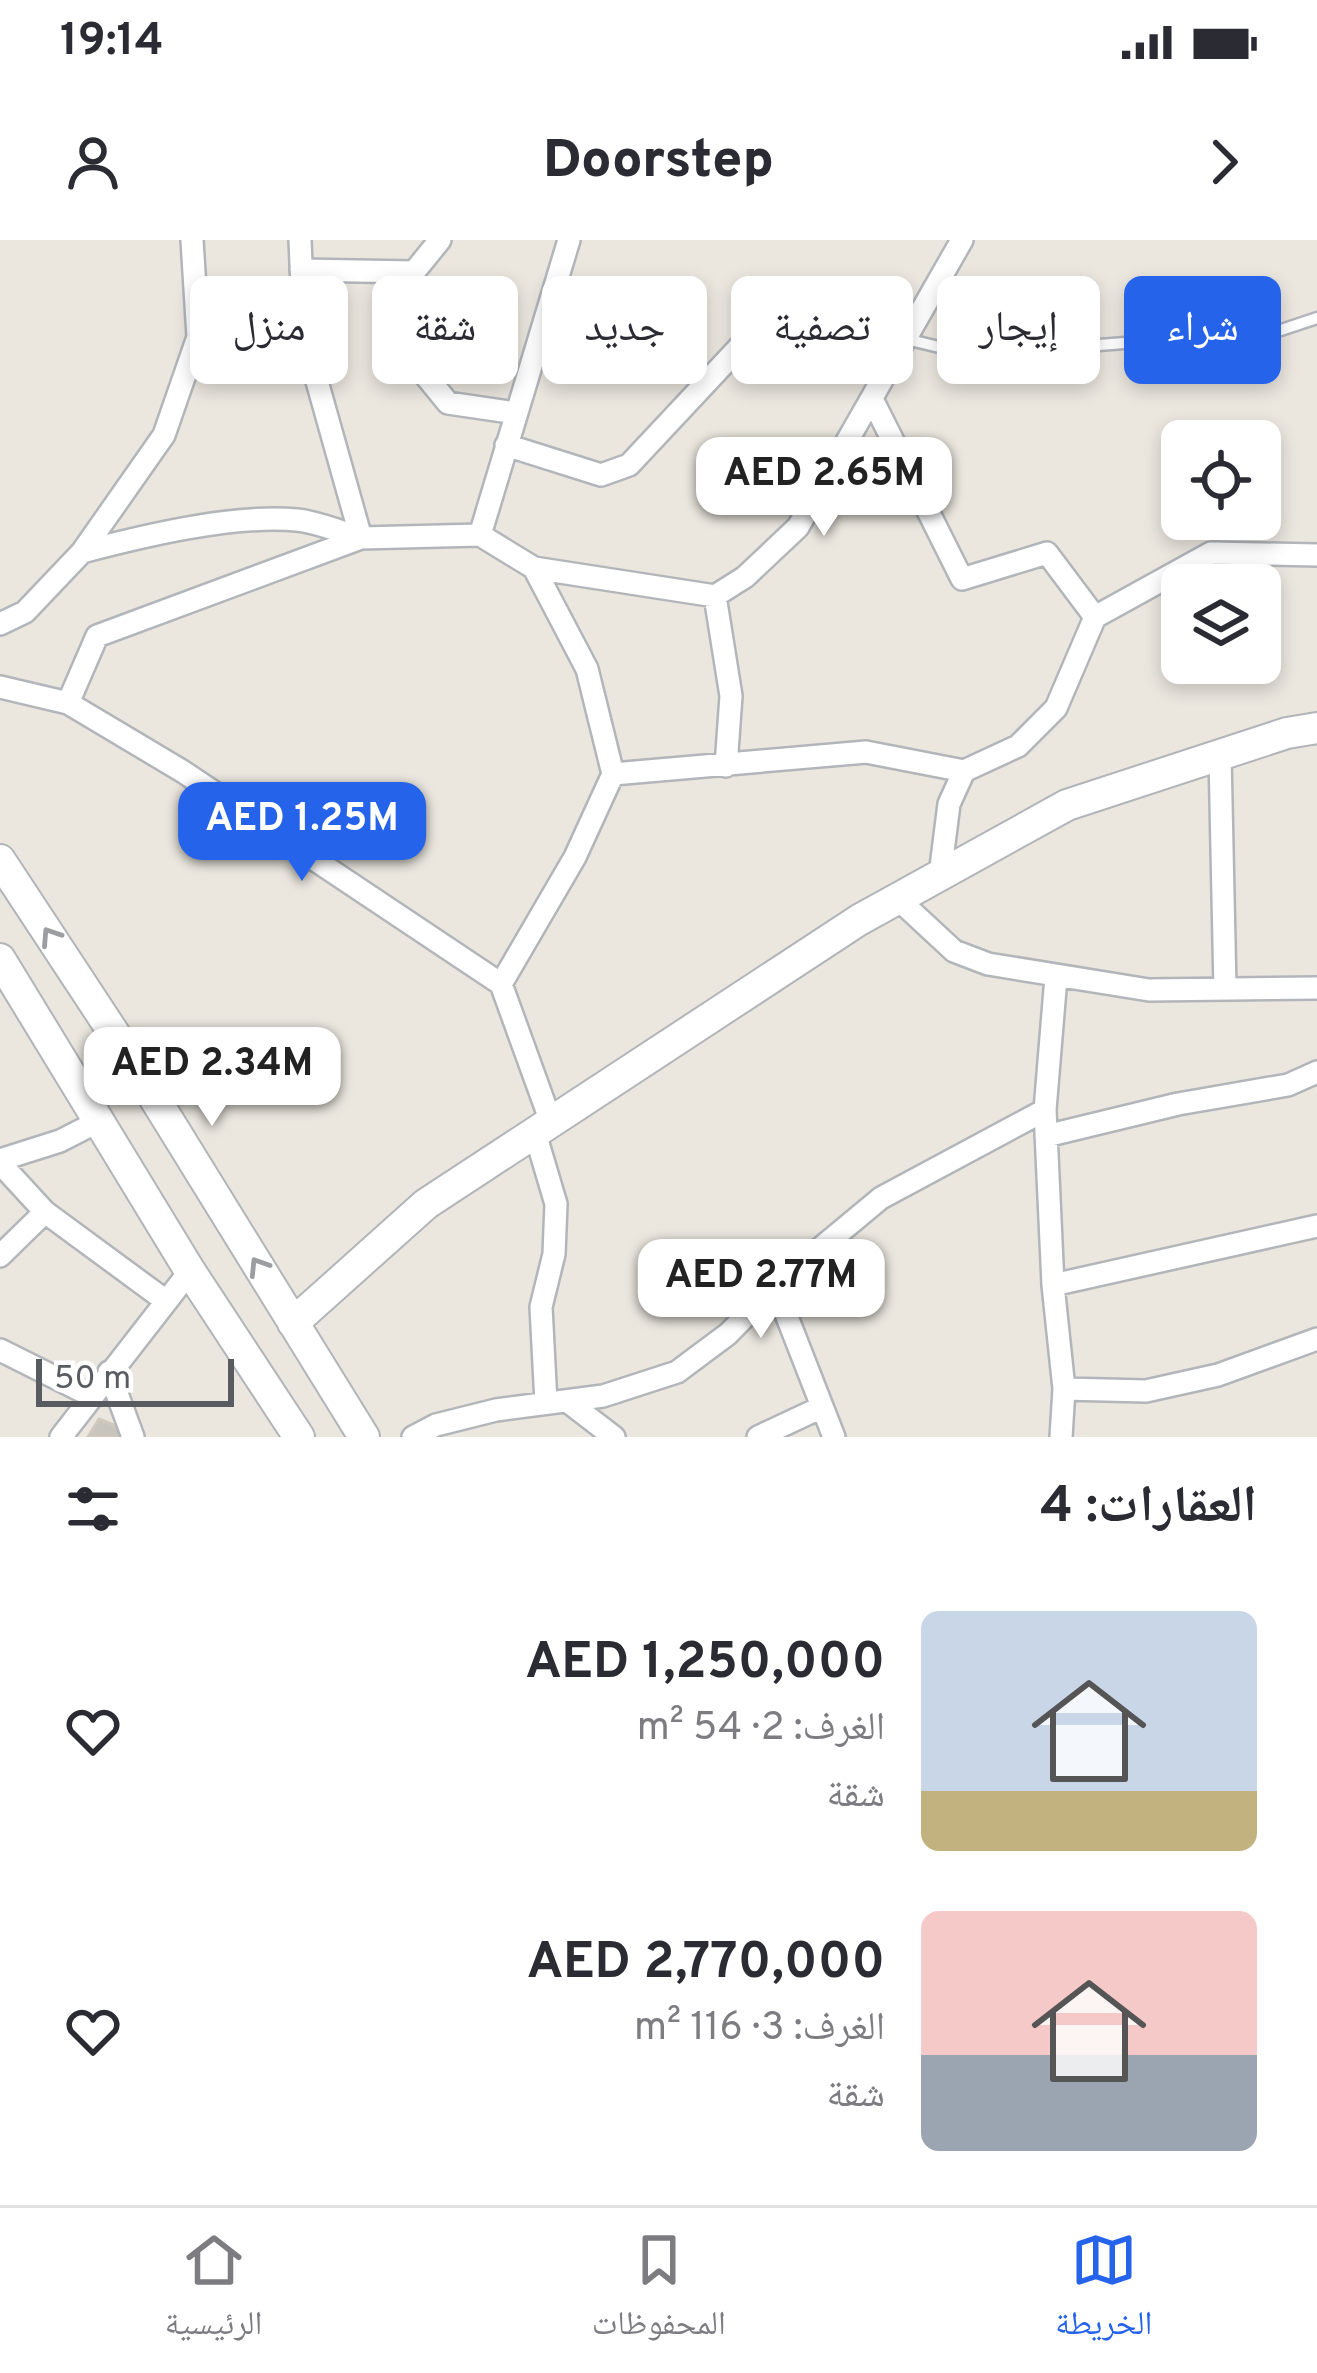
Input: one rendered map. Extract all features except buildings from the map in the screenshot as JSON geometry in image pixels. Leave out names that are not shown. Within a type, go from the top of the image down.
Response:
[{"type":"main road","points":[[293,1323],[426,1204],[859,920],[1067,806],[1317,728]]},
{"type":"main road","points":[[0,860],[123,1047],[364,1437]]},
{"type":"main road","points":[[0,958],[190,1271],[299,1437]]},
{"type":"street","points":[[0,623],[25,612],[82,552],[164,435],[198,337],[192,240]]},
{"type":"street","points":[[300,240],[304,334],[362,538]]},
{"type":"street","points":[[440,240],[414,272],[421,370],[448,403],[516,413]]},
{"type":"street","points":[[480,536],[569,240]]},
{"type":"street","points":[[913,327],[962,240]]},
{"type":"street","points":[[301,270],[414,272]]},
{"type":"street","points":[[506,445],[602,476],[629,465],[731,356]]},
{"type":"street","points":[[82,552],[142,536],[214,525],[298,520],[362,538],[480,536],[534,568],[715,596],[745,577],[798,527],[880,384]]},
{"type":"street","points":[[872,399],[962,579],[1047,553],[1095,617]]},
{"type":"street","points":[[68,703],[97,636],[362,538]]},
{"type":"street","points":[[613,774],[866,752],[964,771],[1018,746],[1056,708],[1095,617],[1211,554],[1317,555]]},
{"type":"street","points":[[501,983],[575,857],[613,774],[587,669],[534,568]]},
{"type":"street","points":[[715,596],[731,696],[726,766]]},
{"type":"street","points":[[0,687],[68,703],[182,771],[501,983],[543,1127],[556,1204],[554,1254],[541,1307],[556,1402],[614,1437]]},
{"type":"street","points":[[1220,755],[1226,989]]},
{"type":"street","points":[[940,875],[949,804],[964,771]]},
{"type":"street","points":[[898,898],[954,951],[988,964],[1149,990],[1317,988]]},
{"type":"street","points":[[1056,976],[1045,1110],[1053,1286],[1064,1389],[1061,1437]]},
{"type":"street","points":[[1046,1136],[1178,1104],[1288,1085],[1317,1072]]},
{"type":"street","points":[[412,1437],[436,1425],[496,1410],[603,1396],[677,1372],[728,1334],[775,1286],[881,1198],[1045,1110]]},
{"type":"street","points":[[101,1120],[60,1142],[0,1162],[46,1211],[166,1301]]},
{"type":"street","points":[[0,1256],[46,1211]]},
{"type":"street","points":[[1053,1286],[1317,1226]]},
{"type":"street","points":[[61,1437],[190,1271]]},
{"type":"street","points":[[775,1286],[834,1437]]},
{"type":"street","points":[[1064,1389],[1146,1391],[1218,1375],[1317,1339]]},
{"type":"street","points":[[0,1350],[90,1395]]},
{"type":"street","points":[[109,1372],[133,1437]]},
{"type":"street","points":[[758,1437],[822,1407]]},
{"type":"lane","points":[[913,341],[972,355],[1150,341],[1231,328],[1281,330],[1317,317]]}]
